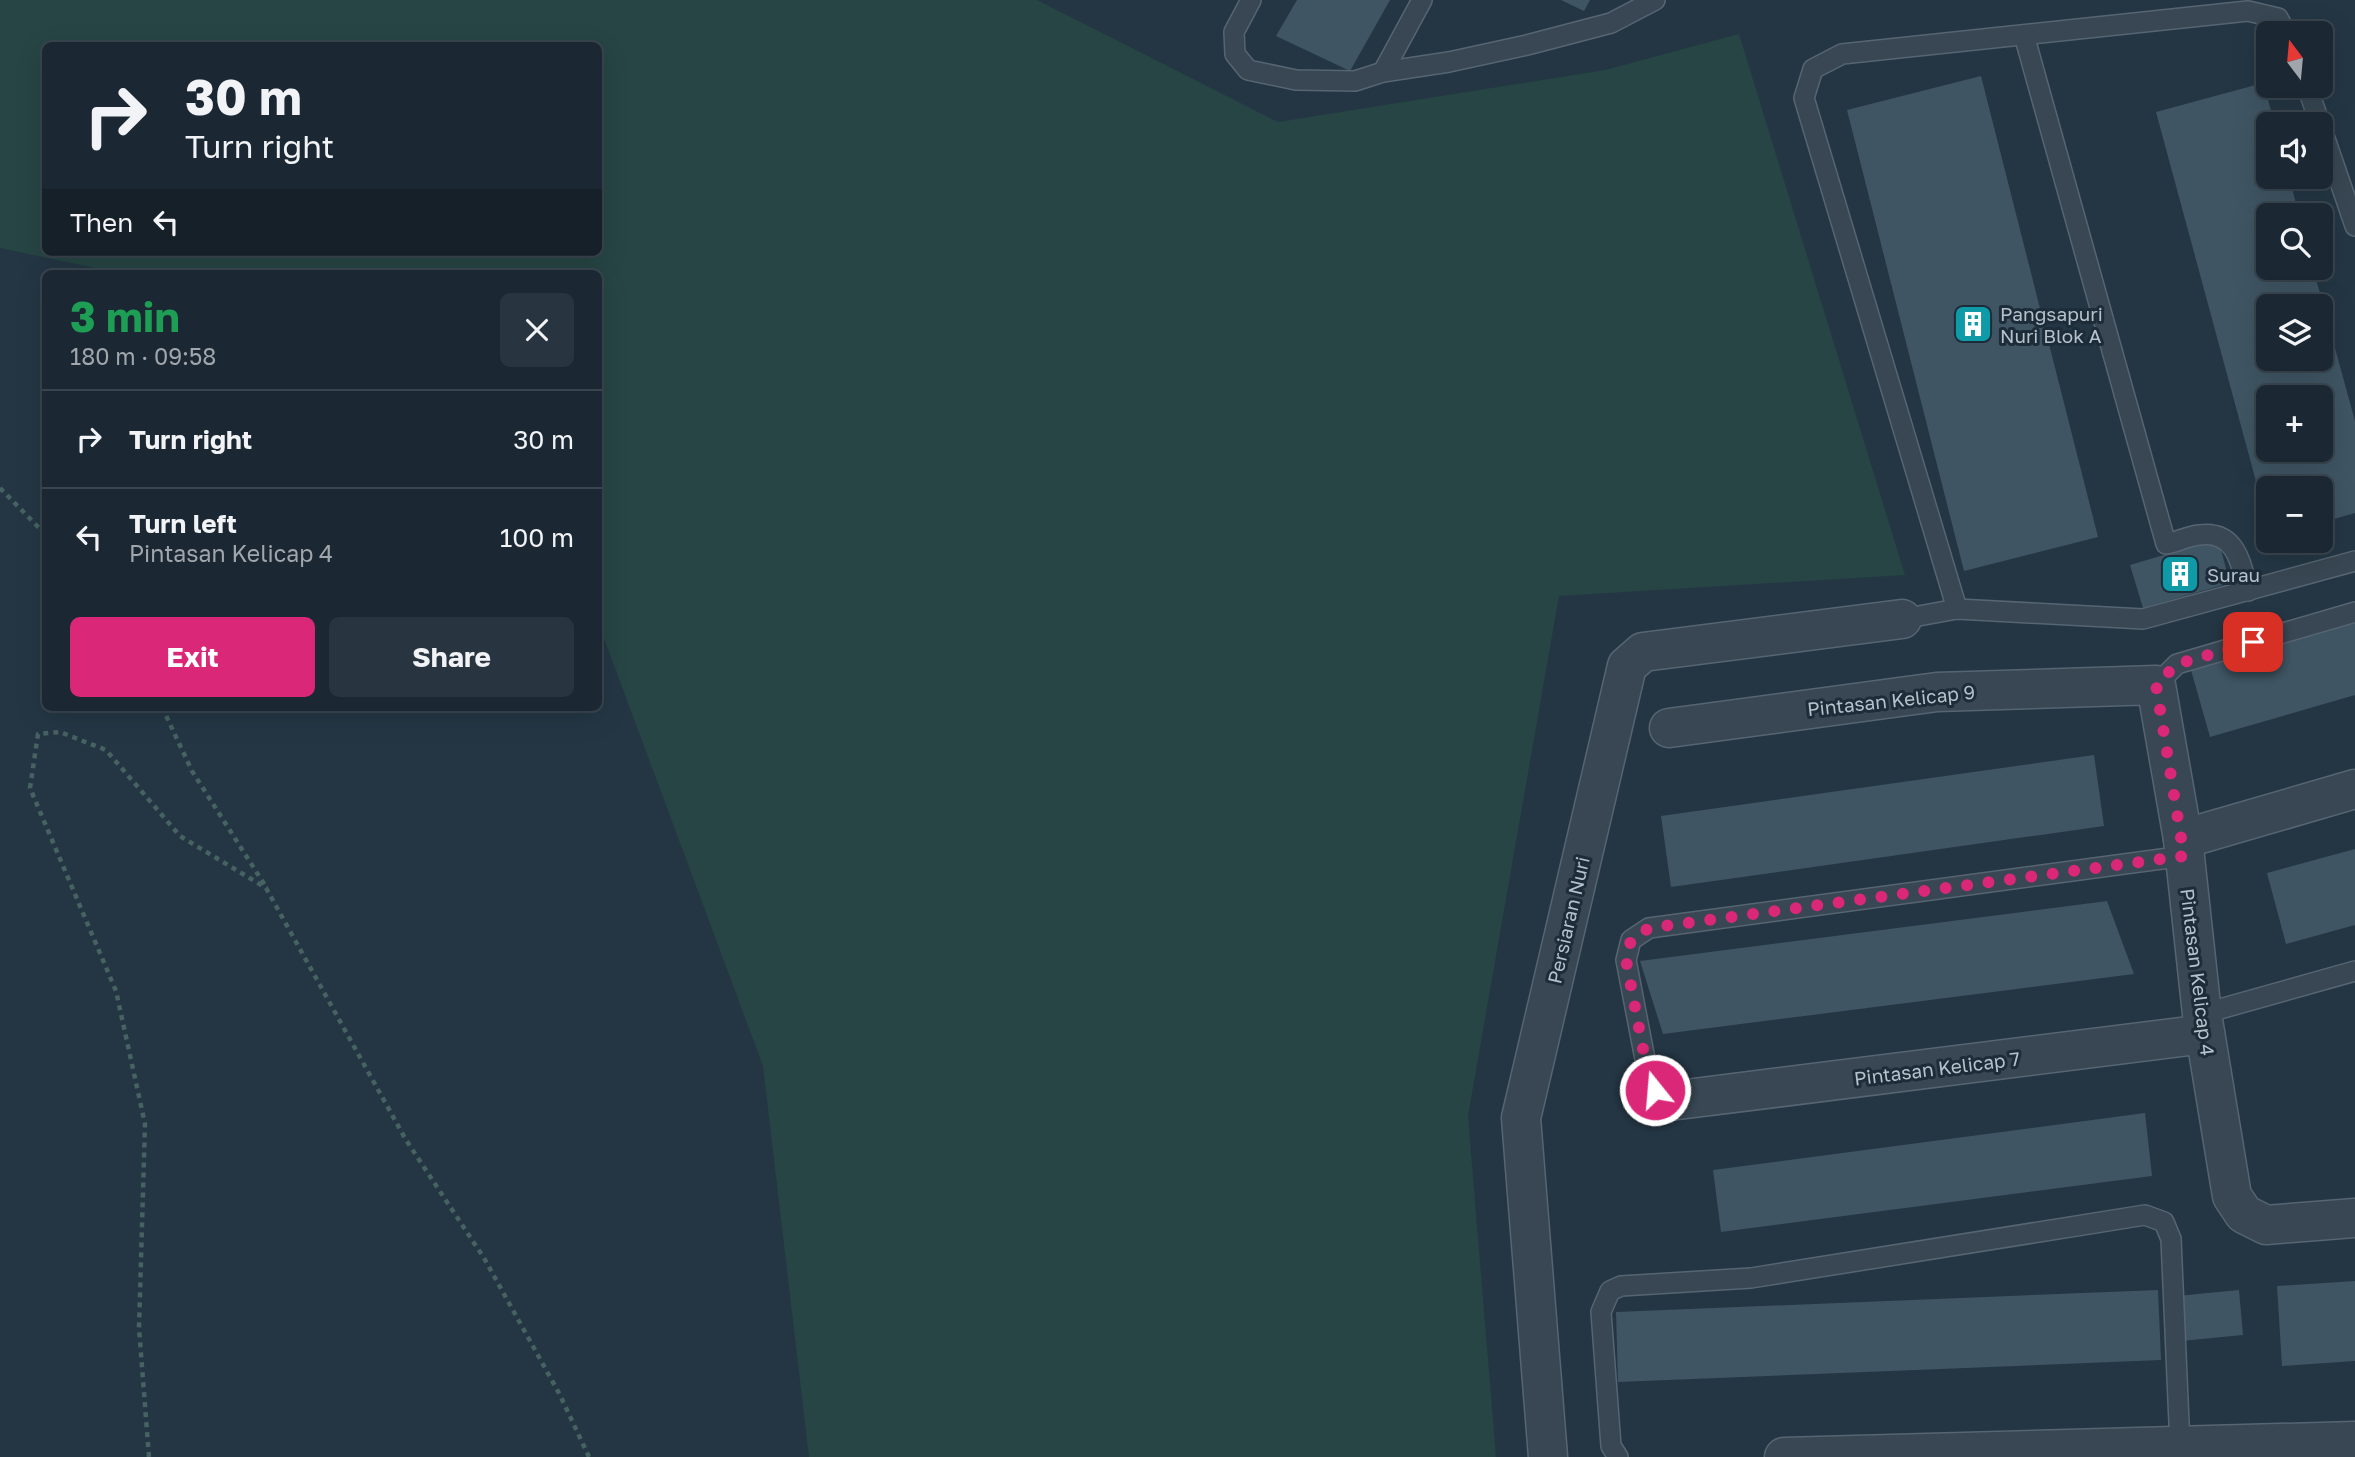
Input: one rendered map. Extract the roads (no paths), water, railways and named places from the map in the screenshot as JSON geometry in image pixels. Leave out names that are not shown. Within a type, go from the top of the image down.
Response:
[{"type":"street","name":"Persiaran Nuri","points":[[1548,1457],[1521,1118],[1628,666],[1643,652],[1902,619]]},
{"type":"street","name":"Pintasan Kelicap 9","points":[[1669,728],[1937,692],[2156,685]]},
{"type":"street","name":"Pintasan Kelicap 4","points":[[2156,685],[2183,847],[2203,1024],[2232,1196],[2244,1214],[2266,1225],[2355,1218]]},
{"type":"street","points":[[2183,847],[2355,789]]},
{"type":"street","name":"Pintasan Kelicap 7","points":[[1670,1101],[2203,1024]]},
{"type":"street","points":[[1784,1457],[2180,1446],[2267,1450],[2355,1441]]},
{"type":"lane","points":[[1251,0],[1234,32],[1235,54],[1248,70],[1296,80],[1354,81],[1383,72],[1488,53],[1611,23],[1655,0]]},
{"type":"lane","points":[[1383,72],[1422,0]]},
{"type":"lane","points":[[1611,23],[1623,0]]},
{"type":"lane","points":[[1957,609],[1804,98],[1813,69],[1842,54],[2248,11],[2278,18],[2280,21]]},
{"type":"lane","points":[[2024,35],[2166,544],[2200,534],[2218,537],[2233,545],[2241,560],[2248,590]]},
{"type":"lane","points":[[2312,98],[2355,226]]},
{"type":"lane","points":[[1902,619],[1957,609],[2143,619],[2355,561]]},
{"type":"lane","points":[[2156,685],[2177,664],[2355,612]]},
{"type":"lane","points":[[1670,1101],[1655,1090],[1648,1075],[1626,960],[1631,940],[1649,928],[2183,847]]},
{"type":"lane","points":[[2203,1024],[2355,971]]},
{"type":"lane","points":[[1618,1457],[1611,1446],[1601,1312],[1610,1291],[1620,1286],[1751,1278],[2145,1215],[2164,1222],[2171,1239],[2180,1446]]},
{"type":"place","name":"Pangsapuri Nuri Blok A","points":[[1973,324]]},
{"type":"place","name":"Surau","points":[[2180,574]]}]
